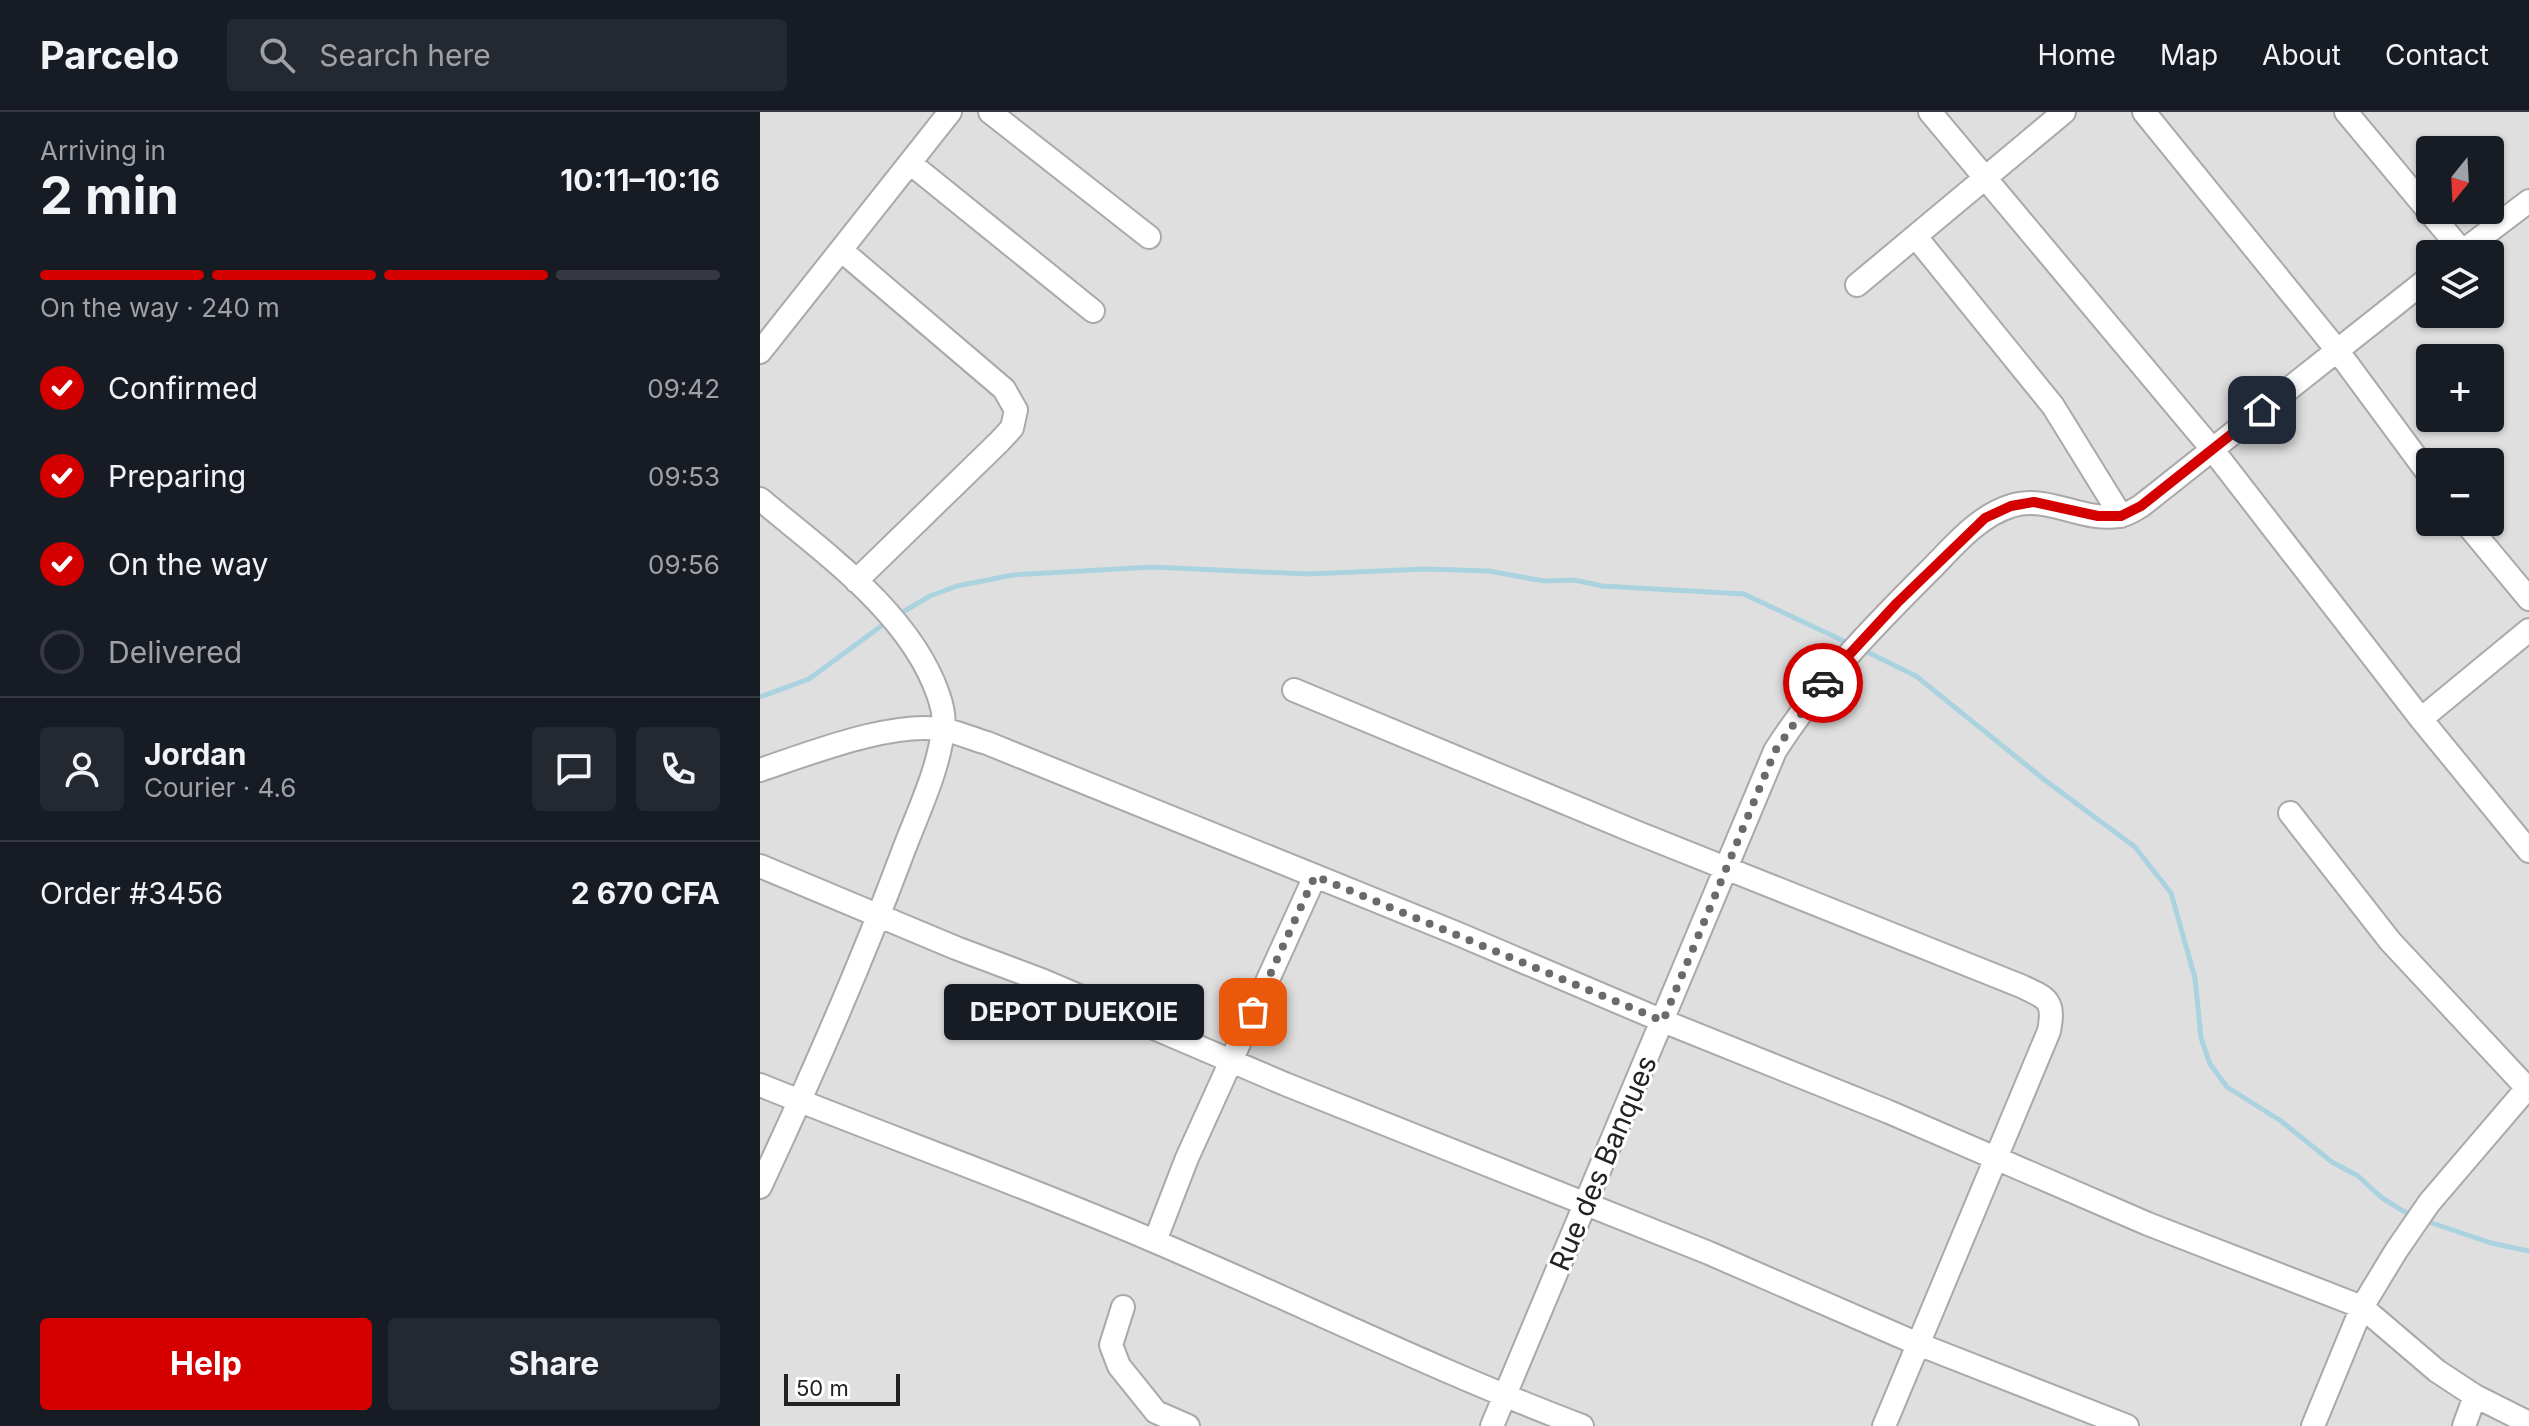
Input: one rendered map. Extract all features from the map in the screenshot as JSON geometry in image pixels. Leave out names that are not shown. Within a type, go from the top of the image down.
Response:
[{"type":"street","points":[[760,352],[950,112]]},
{"type":"street","points":[[990,112],[1149,237]]},
{"type":"street","points":[[1930,112],[2212,449],[2421,719],[2529,851]]},
{"type":"street","points":[[1857,285],[2064,112]]},
{"type":"street","points":[[2144,112],[2337,350],[2416,457]]},
{"type":"street","points":[[2346,112],[2449,240]]},
{"type":"street","points":[[910,163],[1093,311]]},
{"type":"street","points":[[2477,240],[2529,201]]},
{"type":"street","points":[[1916,237],[2053,406],[2121,516],[2141,506],[2416,288]]},
{"type":"street","points":[[841,250],[1004,389],[1016,410],[1016,419],[1005,435],[856,581]]},
{"type":"street","points":[[760,499],[856,581],[905,634],[929,672],[943,710],[943,729],[934,768],[878,916],[760,1187]]},
{"type":"street","name":"Rue des Banques","points":[[1492,1426],[1775,751],[1816,691],[1897,603],[1985,518],[2011,506],[2034,502],[2098,516],[2121,516]]},
{"type":"street","points":[[2477,536],[2529,599]]},
{"type":"street","points":[[2421,719],[2529,630]]},
{"type":"street","points":[[1294,690],[2021,986],[2049,1002],[2052,1010],[2049,1031],[1884,1426]]},
{"type":"street","points":[[760,770],[852,740],[896,730],[943,729],[1064,774],[1315,876],[1804,1077],[2148,1224],[2362,1307],[2437,1371],[2475,1396],[2529,1423]]},
{"type":"street","points":[[2290,813],[2390,941],[2528,1087],[2429,1203],[2362,1307],[2313,1426]]},
{"type":"street","points":[[760,866],[1356,1112],[1796,1289],[1918,1344],[2127,1426]]},
{"type":"street","points":[[1155,1241],[1187,1158],[1315,876]]},
{"type":"street","points":[[760,1085],[944,1155],[1155,1241],[1504,1396],[1582,1426]]},
{"type":"street","points":[[1123,1307],[1111,1345],[1119,1366],[1156,1412],[1188,1426]]},
{"type":"street","points":[[2464,1426],[2475,1396]]},
{"type":"shaded area","points":[[760,112],[2529,112],[2529,1426],[760,1426]]},
{"type":"waterway","points":[[896,616],[930,596],[957,586],[1013,575],[1152,567],[1308,574],[1426,569],[1489,571],[1544,581],[1574,580],[1602,586],[1744,594],[1848,643]]},
{"type":"waterway","points":[[760,697],[809,679],[888,621]]},
{"type":"waterway","points":[[1861,649],[1916,676],[2046,781],[2135,847],[2171,893],[2195,978],[2201,1038],[2210,1064],[2227,1087],[2281,1121],[2332,1162],[2358,1176],[2382,1198],[2413,1217]]},
{"type":"waterway","points":[[2426,1221],[2491,1243],[2529,1251]]},
{"type":"way so far","points":[[1253,1012],[1315,876],[1663,1021],[1775,751],[1823,683]]},
{"type":"place","name":"DEPOT DUEKOIE","points":[[1253,1012]]},
{"type":"route","points":[[1823,683],[1897,603],[1985,518],[2011,506],[2034,502],[2098,516],[2121,516],[2167,487],[2262,410]]}]
